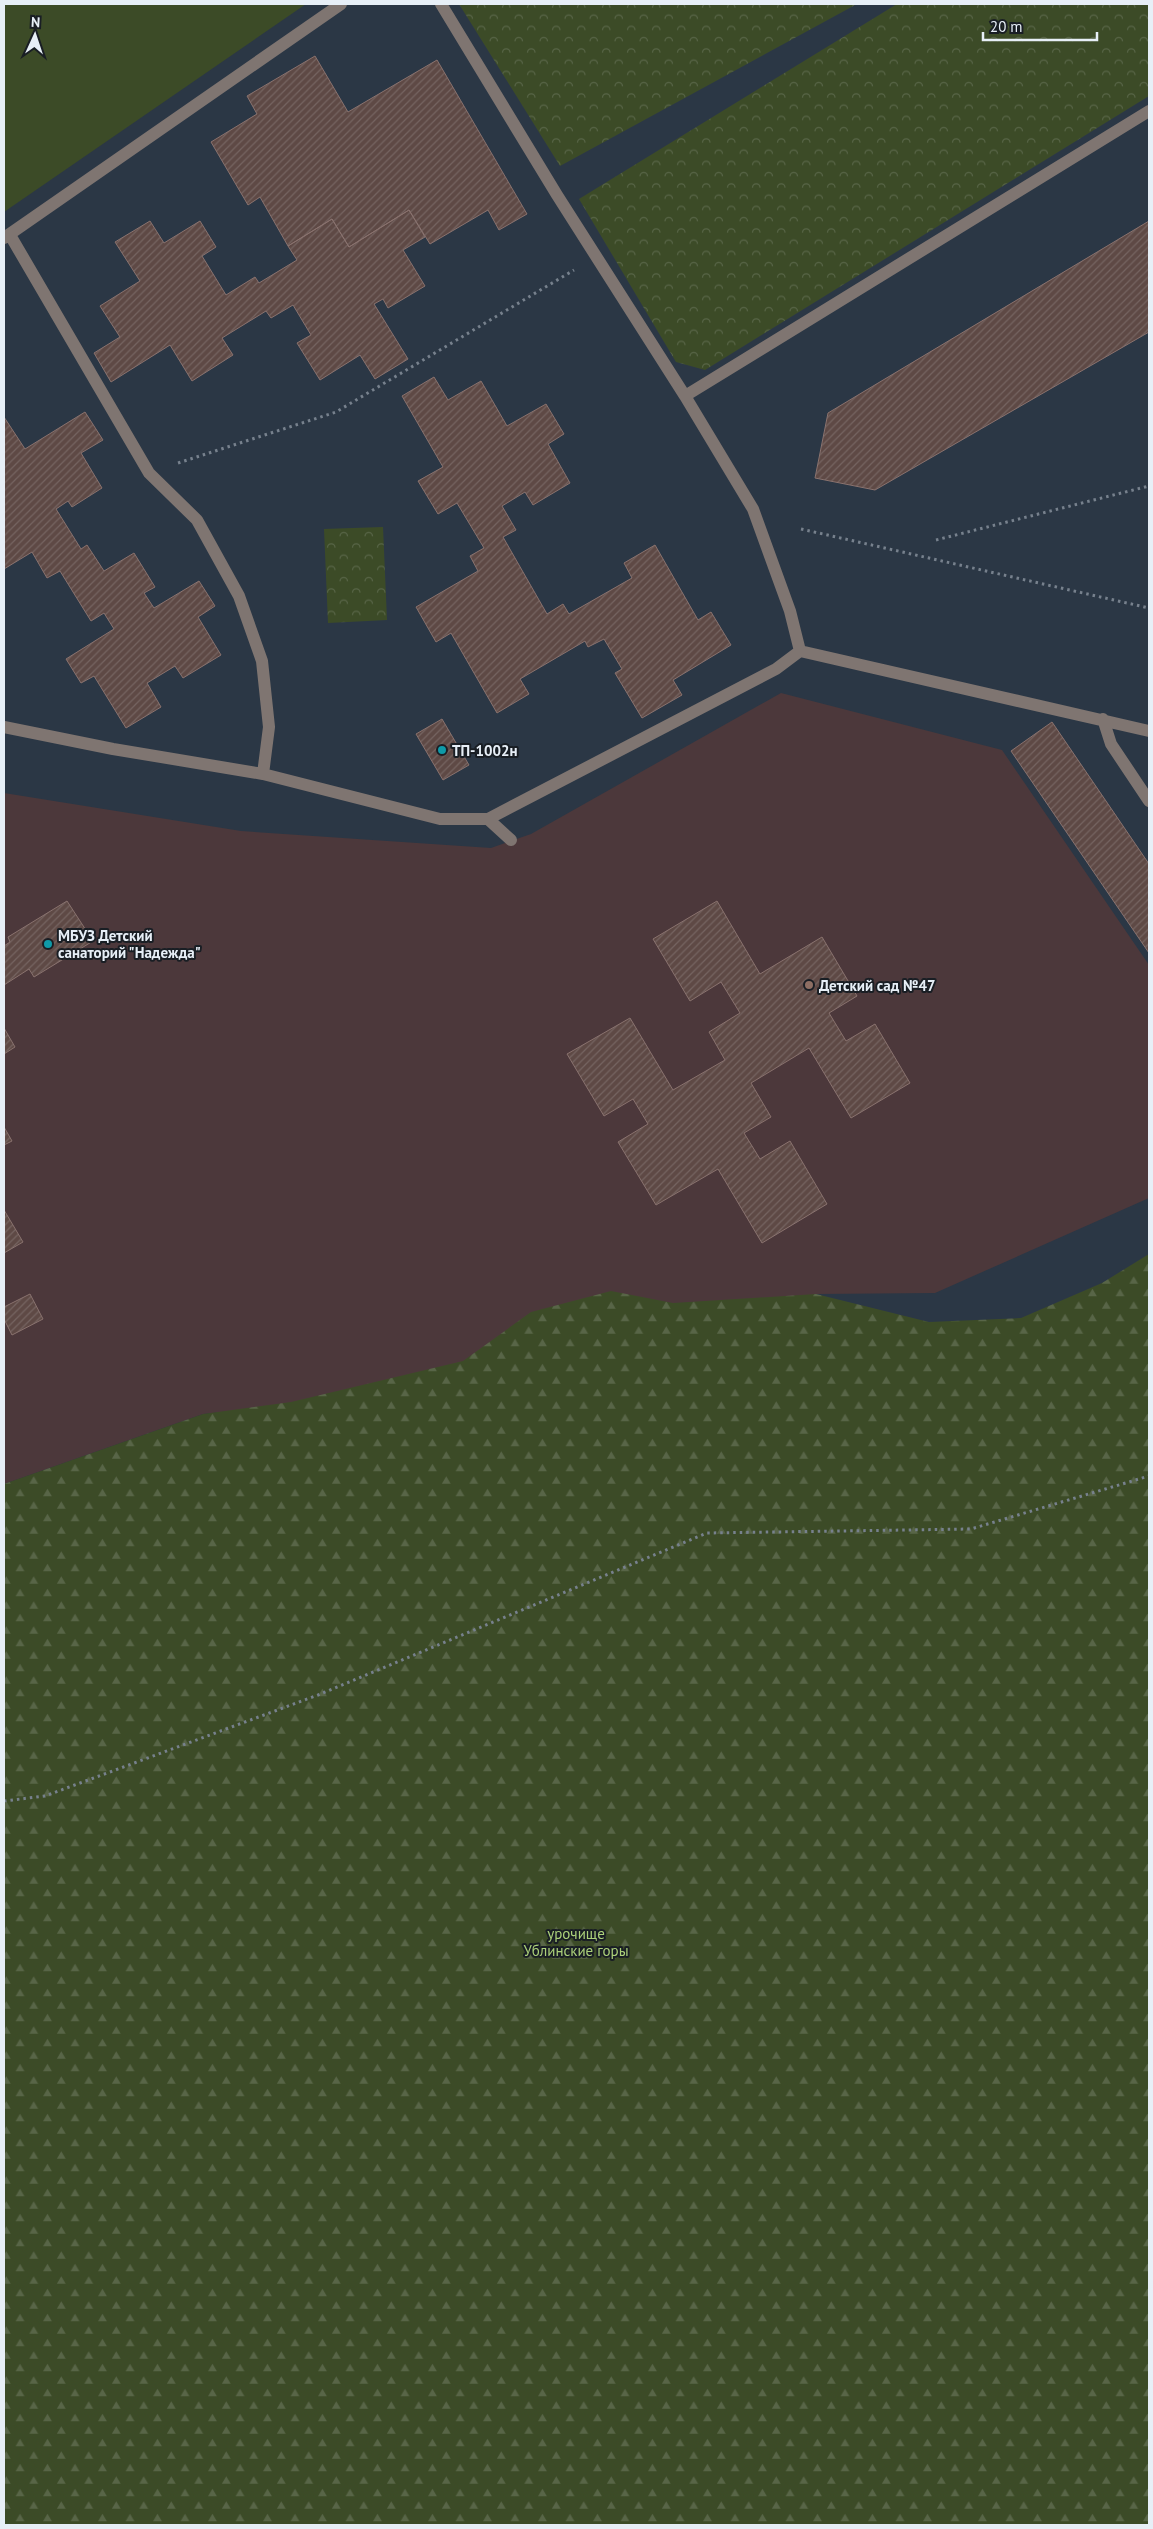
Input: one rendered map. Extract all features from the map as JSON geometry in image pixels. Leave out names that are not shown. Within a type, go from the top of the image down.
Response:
[{"type":"lane","points":[[263,774],[268,727],[262,661],[239,596],[197,520],[149,473],[7,236],[341,4]]},
{"type":"lane","points":[[441,4],[685,396],[753,509],[790,610],[800,652]]},
{"type":"lane","points":[[685,396],[1149,110]]},
{"type":"lane","points":[[4,727],[113,750],[263,774],[440,819],[488,819],[776,668],[800,652],[1103,719],[1149,731]]},
{"type":"lane","points":[[1103,719],[1111,744],[1149,801]]},
{"type":"lane","points":[[488,819],[511,840]]},
{"type":"path","points":[[149,473],[336,412],[597,257]]},
{"type":"path","points":[[936,540],[1149,486]]},
{"type":"path","points":[[801,529],[1149,608]]},
{"type":"path","points":[[4,1801],[45,1796],[318,1695],[707,1533],[971,1529],[1149,1476]]},
{"type":"shaded area","points":[[781,693],[1002,750],[1149,965],[1149,1198],[935,1293],[816,1294],[710,1362],[203,1414],[4,1484],[4,793],[241,831],[491,848],[531,834]]},
{"type":"green space","points":[[4,4],[306,4],[4,212]]},
{"type":"green space","points":[[459,4],[857,4],[560,166]]},
{"type":"green space","points":[[897,4],[1149,4],[1149,96],[705,370],[676,362],[579,199]]},
{"type":"green space","points":[[383,527],[387,620],[328,623],[324,529]]},
{"type":"green space","name":"урочище Ублинские горы","points":[[1149,1254],[1149,2525],[4,2525],[4,1484],[203,1414],[291,1402],[463,1361],[531,1312],[611,1291],[673,1303],[816,1294],[929,1322],[1021,1318],[1102,1283]]},
{"type":"building","points":[[315,56],[348,112],[437,60],[527,214],[499,230],[488,210],[430,244],[409,210],[349,247],[332,219],[288,246],[260,197],[248,205],[211,142],[257,114],[247,96]]},
{"type":"building","points":[[409,210],[425,237],[403,250],[425,286],[388,308],[383,299],[374,304],[408,359],[375,379],[360,355],[320,380],[297,343],[311,335],[293,305],[271,318],[266,311],[222,338],[233,355],[192,381],[170,345],[111,382],[94,353],[120,337],[100,306],[140,281],[115,242],[150,221],[164,243],[200,221],[216,247],[202,256],[226,295],[255,277],[259,283],[297,260],[288,246],[332,219],[349,247]]},
{"type":"building","points":[[1149,221],[1149,332],[875,490],[815,478],[828,413]]},
{"type":"building","points":[[434,377],[448,400],[481,381],[507,426],[546,404],[564,434],[548,444],[570,483],[533,505],[525,492],[502,506],[516,530],[503,537],[547,614],[563,604],[569,614],[632,578],[624,563],[655,545],[698,620],[711,612],[731,645],[673,680],[682,695],[642,718],[615,673],[622,669],[604,639],[588,647],[585,641],[520,679],[529,694],[497,713],[451,633],[436,642],[416,607],[478,571],[470,556],[484,548],[457,503],[438,514],[418,481],[443,467],[402,396]]},
{"type":"building","points":[[85,412],[103,440],[81,453],[102,488],[72,507],[68,501],[56,509],[81,549],[87,545],[104,571],[134,553],[155,587],[144,593],[154,608],[199,581],[215,606],[198,617],[221,655],[183,678],[175,666],[147,683],[161,707],[126,728],[94,676],[81,683],[66,659],[114,629],[104,613],[91,621],[60,571],[47,578],[32,552],[4,569],[4,417],[25,449]]},
{"type":"building","name":"ТП-1002н","points":[[442,719],[469,765],[443,780],[416,734]]},
{"type":"building","points":[[1052,722],[1149,864],[1149,953],[1011,751]]},
{"type":"building","name":"МБУЗ Детский санаторий \"Надежда\"","points":[[67,901],[93,941],[34,977],[29,969],[4,985],[4,946],[10,942],[8,937]]},
{"type":"building","points":[[717,901],[760,974],[822,937],[857,996],[829,1013],[846,1041],[875,1024],[910,1083],[851,1118],[809,1048],[751,1083],[771,1117],[744,1133],[760,1159],[790,1141],[827,1204],[762,1243],[718,1169],[656,1205],[618,1142],[648,1124],[633,1099],[604,1116],[567,1054],[630,1018],[673,1090],[725,1060],[709,1032],[740,1013],[721,982],[690,1001],[653,939]]},
{"type":"building","points":[[4,1028],[15,1047],[4,1054]]},
{"type":"building","points":[[4,1127],[12,1141],[4,1145]]},
{"type":"building","points":[[4,1210],[23,1242],[4,1253]]},
{"type":"building","points":[[30,1294],[43,1319],[12,1335],[4,1319],[4,1307]]},
{"type":"place","name":"ТП-1002н","points":[[442,750]]},
{"type":"place","name":"МБУЗ Детский санаторий \"Надежда\"","points":[[48,944]]},
{"type":"place","name":"Детский сад №47","points":[[809,985]]}]
